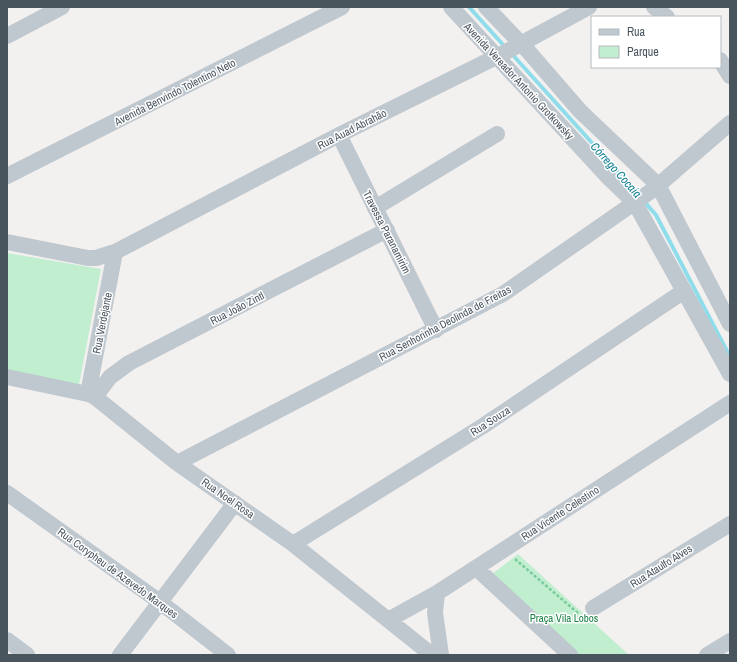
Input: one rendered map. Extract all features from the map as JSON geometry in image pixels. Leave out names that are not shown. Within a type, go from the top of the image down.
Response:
[{"type":"street","points":[[7,36],[62,7]]},
{"type":"street","name":"Avenida Benvindo Tolentino Neto","points":[[7,176],[342,7]]},
{"type":"street","name":"Avenida Vereador Antonio Grotkowsky","points":[[451,7],[509,51],[580,111],[656,187],[730,324]]},
{"type":"street","name":"Avenida Vereador Antonio Grotkowsky","points":[[486,7],[509,51],[638,201],[684,291],[730,374]]},
{"type":"street","name":"Rua Auad Abrahão","points":[[7,242],[88,258],[96,258],[115,252],[339,135],[509,51],[589,7]]},
{"type":"street","points":[[654,7],[666,16]]},
{"type":"street","points":[[721,62],[730,76]]},
{"type":"street","name":"Rua Senhorinha Deolinda de Freitas","points":[[177,463],[503,294],[638,201],[730,123]]},
{"type":"street","points":[[375,208],[497,134]]},
{"type":"street","name":"Travessa Paranamirim","points":[[339,135],[436,330]]},
{"type":"street","name":"Rua João Zintl","points":[[92,395],[110,377],[129,363],[387,230]]},
{"type":"street","name":"Rua Verdejante","points":[[92,395],[115,252]]},
{"type":"street","name":"Rua Souza","points":[[293,544],[483,426],[684,291]]},
{"type":"street","name":"Rua Noel Rosa","points":[[7,377],[92,395],[177,463],[293,544],[432,655]]},
{"type":"street","name":"Rua Vicente Celestino","points":[[388,620],[437,593],[730,403]]},
{"type":"street","name":"Rua Corypheu de Azevedo Marques","points":[[7,494],[160,602],[228,655]]},
{"type":"street","points":[[120,655],[235,503]]},
{"type":"street","name":"Rua Ataulfo Alves","points":[[593,608],[730,524]]},
{"type":"street","points":[[476,568],[570,655]]},
{"type":"street","points":[[437,593],[435,613],[441,655]]},
{"type":"street","points":[[7,640],[27,655]]},
{"type":"street","points":[[708,655],[730,641]]},
{"type":"path","points":[[504,550],[582,616],[593,608]]},
{"type":"green space","points":[[7,253],[101,269],[78,390],[7,374]]},
{"type":"green space","name":"Praça Vila Lobos","points":[[518,554],[629,655],[578,655],[492,574]]},
{"type":"waterway","name":"Córrego Cocaia","points":[[469,7],[506,48]]},
{"type":"waterway","name":"Córrego Cocaia","points":[[511,53],[639,195]]},
{"type":"waterway","name":"Córrego Cocaia","points":[[643,200],[656,215],[730,357]]}]
